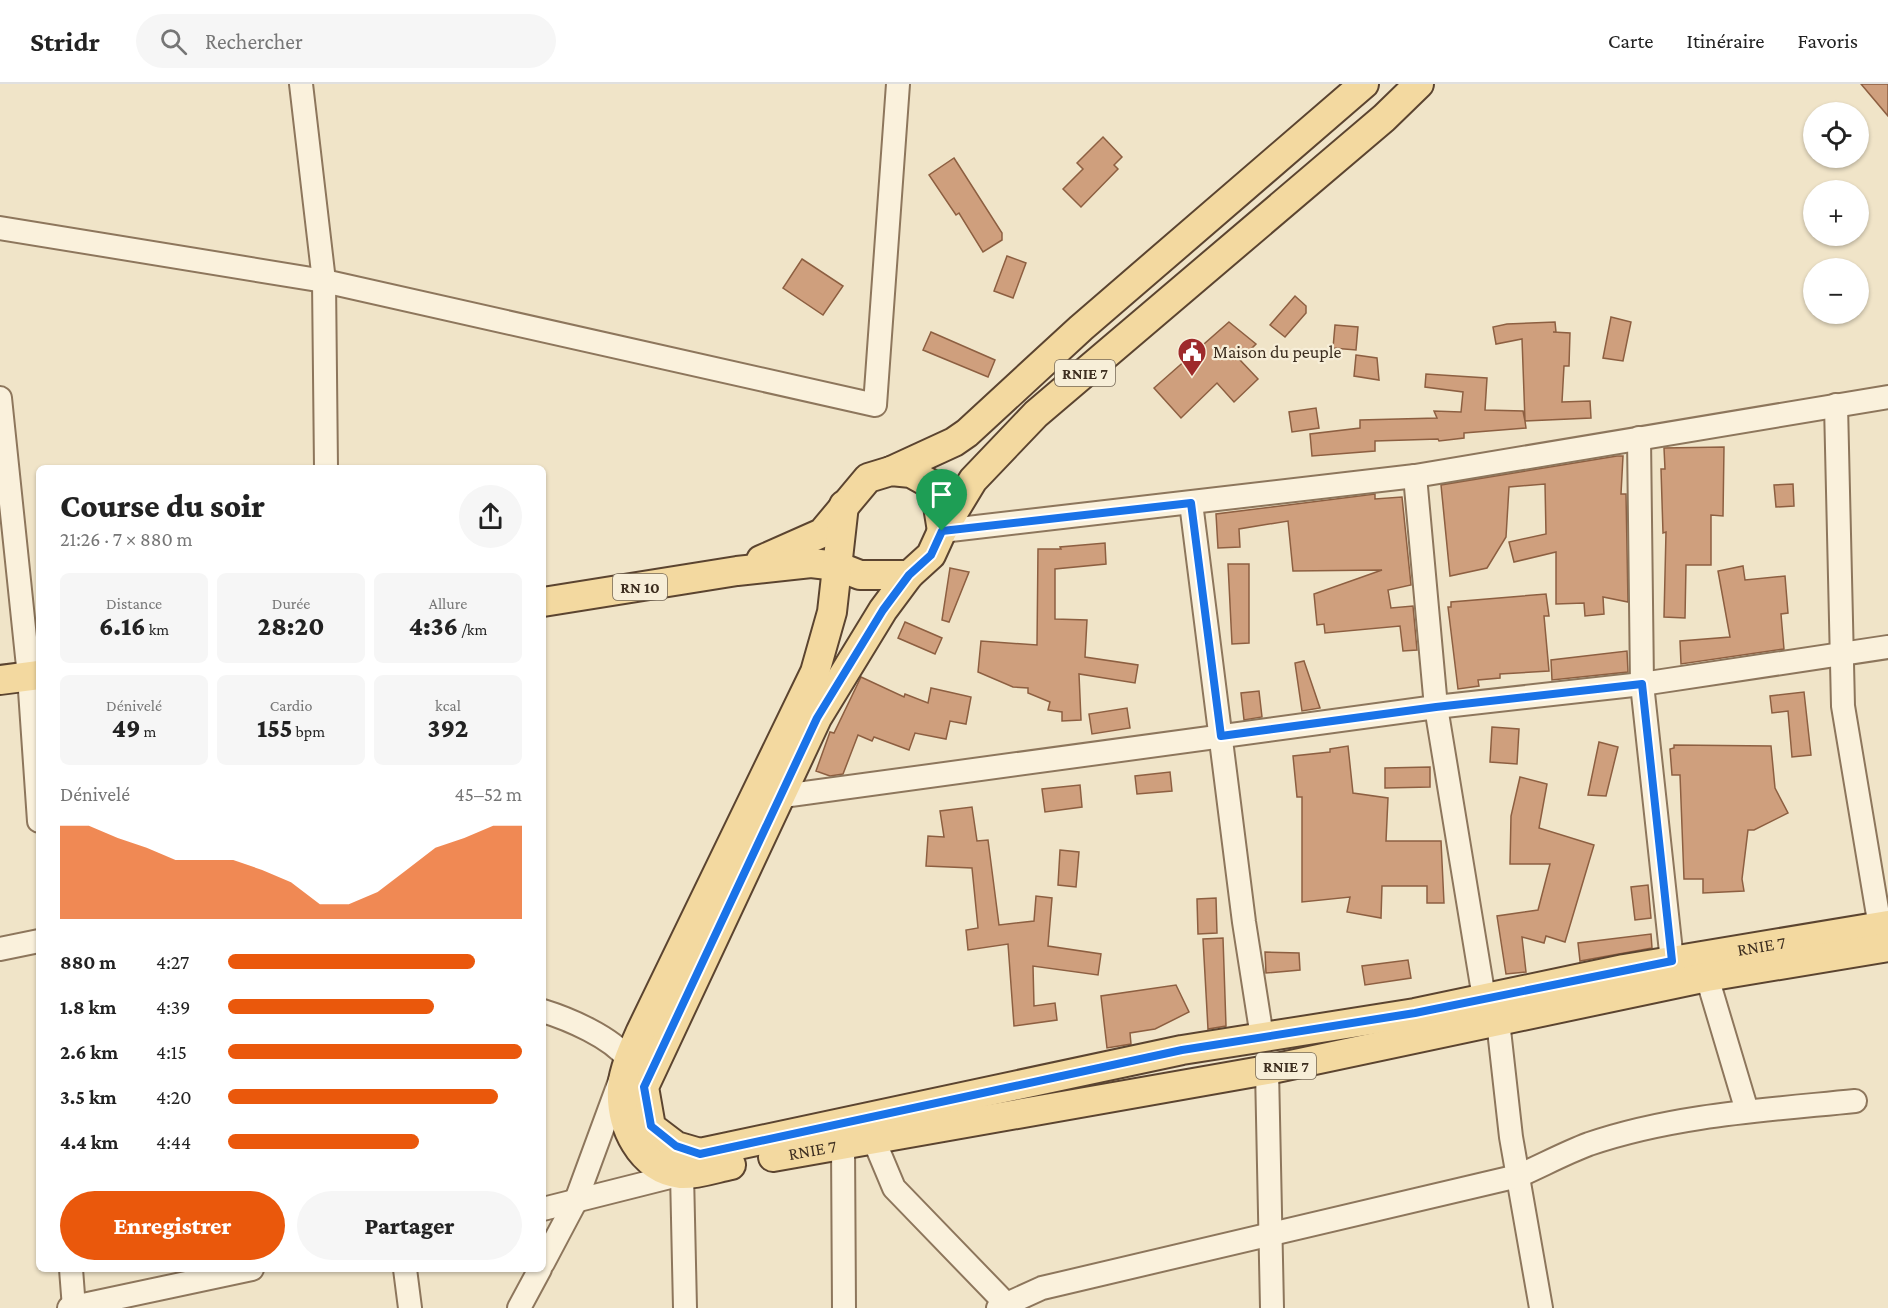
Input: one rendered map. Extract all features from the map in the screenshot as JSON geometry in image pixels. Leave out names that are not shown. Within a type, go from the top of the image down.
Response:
[{"type":"main road","name":"RNIE 7","points":[[891,471],[954,442],[967,433],[1081,328],[1364,84]]},
{"type":"main road","name":"RNIE 7","points":[[1419,84],[1384,118],[1036,414],[973,480],[942,531],[931,555],[909,575],[883,610],[817,718],[783,796],[644,1087],[651,1126],[676,1146],[700,1154],[1182,1050],[1415,1013],[1491,1010],[1707,978],[1885,933]]},
{"type":"main road","name":"RN 10","points":[[737,571],[822,533],[868,478],[891,471]]},
{"type":"main road","points":[[891,471],[910,473],[929,483],[936,495],[942,531]]},
{"type":"main road","name":"RNIE 7","points":[[844,505],[832,612],[815,672],[628,1059],[622,1087],[624,1112],[638,1149],[657,1167],[682,1174],[873,1138],[1267,1070],[1672,961],[1885,933]]},
{"type":"main road","name":"RN 10","points":[[546,602],[737,571],[811,563],[837,566],[860,575],[909,575]]},
{"type":"main road","points":[[0,680],[34,675]]},
{"type":"street","points":[[301,84],[324,281],[326,465]]},
{"type":"street","points":[[0,228],[324,281],[875,405],[898,84]]},
{"type":"street","points":[[942,531],[1415,476],[1887,397]]},
{"type":"street","points":[[0,398],[34,675],[36,733]]},
{"type":"street","points":[[1836,405],[1846,733],[1855,764],[1885,933]]},
{"type":"street","points":[[1639,438],[1642,684],[1672,961]]},
{"type":"street","points":[[1415,476],[1436,707],[1482,975],[1491,1010],[1541,1308]]},
{"type":"street","points":[[1191,503],[1244,922],[1262,1037]]},
{"type":"street","points":[[783,796],[1436,707],[1642,684],[1888,647]]},
{"type":"street","points":[[0,949],[36,942]]},
{"type":"street","points":[[1707,978],[1747,1112]]},
{"type":"street","points":[[546,1012],[569,1019],[622,1051],[628,1059],[575,1203]]},
{"type":"street","points":[[1267,1070],[1272,1308]]},
{"type":"street","points":[[546,1257],[624,1112],[644,1087]]},
{"type":"street","points":[[873,1138],[894,1188],[1004,1307],[1042,1288],[1271,1236],[1518,1176],[1587,1145],[1628,1132],[1747,1112],[1855,1101]]},
{"type":"street","points":[[843,1144],[844,1308]]},
{"type":"street","points":[[546,1208],[575,1203],[682,1174],[685,1308]]},
{"type":"street","points":[[71,1272],[72,1308],[238,1272]]},
{"type":"street","points":[[405,1272],[410,1308]]},
{"type":"street","points":[[519,1308],[538,1272]]},
{"type":"building","points":[[1861,84],[1888,84],[1888,116]]},
{"type":"building","points":[[1103,137],[1122,157],[1114,165],[1118,169],[1081,207],[1063,189],[1083,169],[1077,163]]},
{"type":"building","points":[[954,158],[1002,233],[1002,240],[983,252],[959,213],[956,215],[929,175]]},
{"type":"building","points":[[1007,256],[1026,263],[1013,298],[994,291]]},
{"type":"building","points":[[802,259],[843,286],[823,315],[783,288]]},
{"type":"building","points":[[1295,296],[1306,306],[1306,313],[1285,337],[1270,325]]},
{"type":"building","points":[[1611,317],[1631,322],[1623,361],[1603,358]]},
{"type":"building","points":[[1229,322],[1256,344],[1240,360],[1258,379],[1234,402],[1217,383],[1181,418],[1154,388]]},
{"type":"building","points":[[1555,322],[1556,332],[1553,332],[1570,333],[1569,366],[1564,366],[1562,402],[1590,401],[1591,418],[1525,421],[1522,339],[1496,344],[1493,327],[1507,324]]},
{"type":"building","points":[[1335,325],[1358,327],[1356,350],[1333,348]]},
{"type":"building","points":[[931,332],[995,360],[988,377],[923,350]]},
{"type":"building","points":[[1356,355],[1377,358],[1379,380],[1354,376]]},
{"type":"building","points":[[1426,374],[1487,378],[1485,410],[1523,411],[1526,428],[1464,433],[1464,438],[1439,441],[1438,439],[1375,441],[1375,451],[1312,456],[1310,434],[1360,428],[1360,420],[1437,418],[1434,411],[1461,412],[1463,392],[1425,387]]},
{"type":"building","points":[[1316,408],[1319,428],[1292,432],[1289,412]]},
{"type":"building","points":[[1724,447],[1723,516],[1711,515],[1711,565],[1686,565],[1685,618],[1664,617],[1666,532],[1663,533],[1661,469],[1665,469],[1664,448]]},
{"type":"building","points":[[1623,456],[1621,494],[1626,494],[1628,602],[1603,597],[1604,614],[1585,616],[1584,603],[1556,604],[1556,552],[1514,562],[1509,542],[1546,534],[1545,484],[1509,487],[1506,537],[1487,568],[1450,576],[1441,485]]},
{"type":"building","points":[[1793,484],[1794,506],[1776,507],[1774,485]]},
{"type":"building","points":[[1375,494],[1375,499],[1402,497],[1411,585],[1388,590],[1391,608],[1413,606],[1417,650],[1403,651],[1400,626],[1325,633],[1324,624],[1317,625],[1314,594],[1382,570],[1293,571],[1288,521],[1239,529],[1240,547],[1218,548],[1216,514]]},
{"type":"building","points":[[1105,543],[1106,564],[1055,569],[1055,619],[1087,620],[1085,657],[1138,665],[1135,683],[1079,674],[1081,720],[1062,721],[1062,712],[1048,710],[1050,702],[1028,693],[1028,688],[1013,687],[978,672],[981,641],[1037,645],[1038,549],[1061,549],[1060,547]]},
{"type":"building","points":[[1228,564],[1249,564],[1249,643],[1232,644]]},
{"type":"building","points":[[1743,566],[1745,580],[1785,576],[1788,613],[1781,614],[1784,649],[1681,664],[1680,641],[1730,637],[1718,571]]},
{"type":"building","points":[[950,568],[969,572],[949,622],[942,620]]},
{"type":"building","points":[[1546,594],[1549,616],[1544,616],[1549,671],[1500,674],[1500,678],[1478,680],[1479,686],[1458,689],[1448,607],[1451,607],[1451,602]]},
{"type":"building","points":[[905,622],[942,638],[935,654],[898,638]]},
{"type":"building","points":[[1627,651],[1628,672],[1552,680],[1551,660]]},
{"type":"building","points":[[1304,661],[1320,708],[1302,711],[1295,663]]},
{"type":"building","points":[[861,677],[904,697],[905,694],[928,703],[931,688],[971,697],[966,724],[950,721],[946,739],[915,733],[909,750],[874,737],[872,741],[858,735],[843,774],[830,776],[816,771],[830,732],[834,733]]},
{"type":"building","points":[[1259,691],[1262,717],[1244,720],[1241,693]]},
{"type":"building","points":[[1804,692],[1811,755],[1792,757],[1788,711],[1772,713],[1770,696]]},
{"type":"building","points":[[1127,708],[1130,728],[1092,734],[1089,714]]},
{"type":"building","points":[[1492,727],[1519,729],[1517,764],[1490,762]]},
{"type":"building","points":[[1599,742],[1618,747],[1606,796],[1588,795]]},
{"type":"building","points":[[1674,745],[1771,746],[1775,788],[1788,813],[1754,830],[1748,830],[1742,879],[1744,891],[1703,893],[1703,879],[1684,879],[1680,775],[1672,775],[1670,749],[1674,748]]},
{"type":"building","points":[[1348,746],[1353,793],[1388,798],[1386,841],[1441,841],[1444,903],[1427,903],[1427,886],[1382,886],[1381,918],[1347,912],[1350,897],[1302,902],[1302,797],[1297,797],[1293,756],[1330,752],[1330,749]]},
{"type":"building","points":[[1430,767],[1430,787],[1385,788],[1385,768]]},
{"type":"building","points":[[1170,772],[1172,791],[1137,794],[1135,776]]},
{"type":"building","points":[[1520,777],[1547,784],[1539,828],[1594,845],[1565,942],[1546,936],[1544,943],[1522,937],[1526,972],[1506,974],[1497,916],[1538,910],[1550,864],[1510,864],[1511,816]]},
{"type":"building","points":[[1080,785],[1082,807],[1045,812],[1042,789]]},
{"type":"building","points":[[972,807],[977,841],[988,840],[999,925],[1034,921],[1036,896],[1052,898],[1048,946],[1101,954],[1098,975],[1033,966],[1034,1006],[1055,1003],[1057,1020],[1014,1026],[1008,944],[968,950],[966,930],[978,928],[972,868],[926,866],[928,836],[944,837],[940,811]]},
{"type":"building","points":[[1060,850],[1079,852],[1076,887],[1058,885]]},
{"type":"building","points":[[1648,885],[1651,918],[1635,920],[1631,887]]},
{"type":"building","points":[[1216,898],[1217,933],[1198,934],[1197,899]]},
{"type":"building","points":[[1651,934],[1652,948],[1580,961],[1578,943]]},
{"type":"building","points":[[1223,938],[1226,1026],[1208,1029],[1203,939]]},
{"type":"building","points":[[1265,952],[1299,953],[1300,970],[1266,973]]},
{"type":"building","points":[[1408,960],[1411,978],[1365,985],[1362,966]]},
{"type":"building","points":[[1176,985],[1189,1012],[1155,1029],[1130,1033],[1131,1044],[1107,1048],[1101,996]]},
{"type":"place","name":"Maison du peuple","points":[[1192,378]]},
{"type":"route","points":[[1191,503],[1221,736],[1436,707],[1642,684],[1672,961],[1415,1013],[1182,1050],[700,1154],[676,1146],[651,1126],[644,1087],[783,796],[817,718],[883,610],[909,575],[931,555],[942,531],[1191,503]]}]
